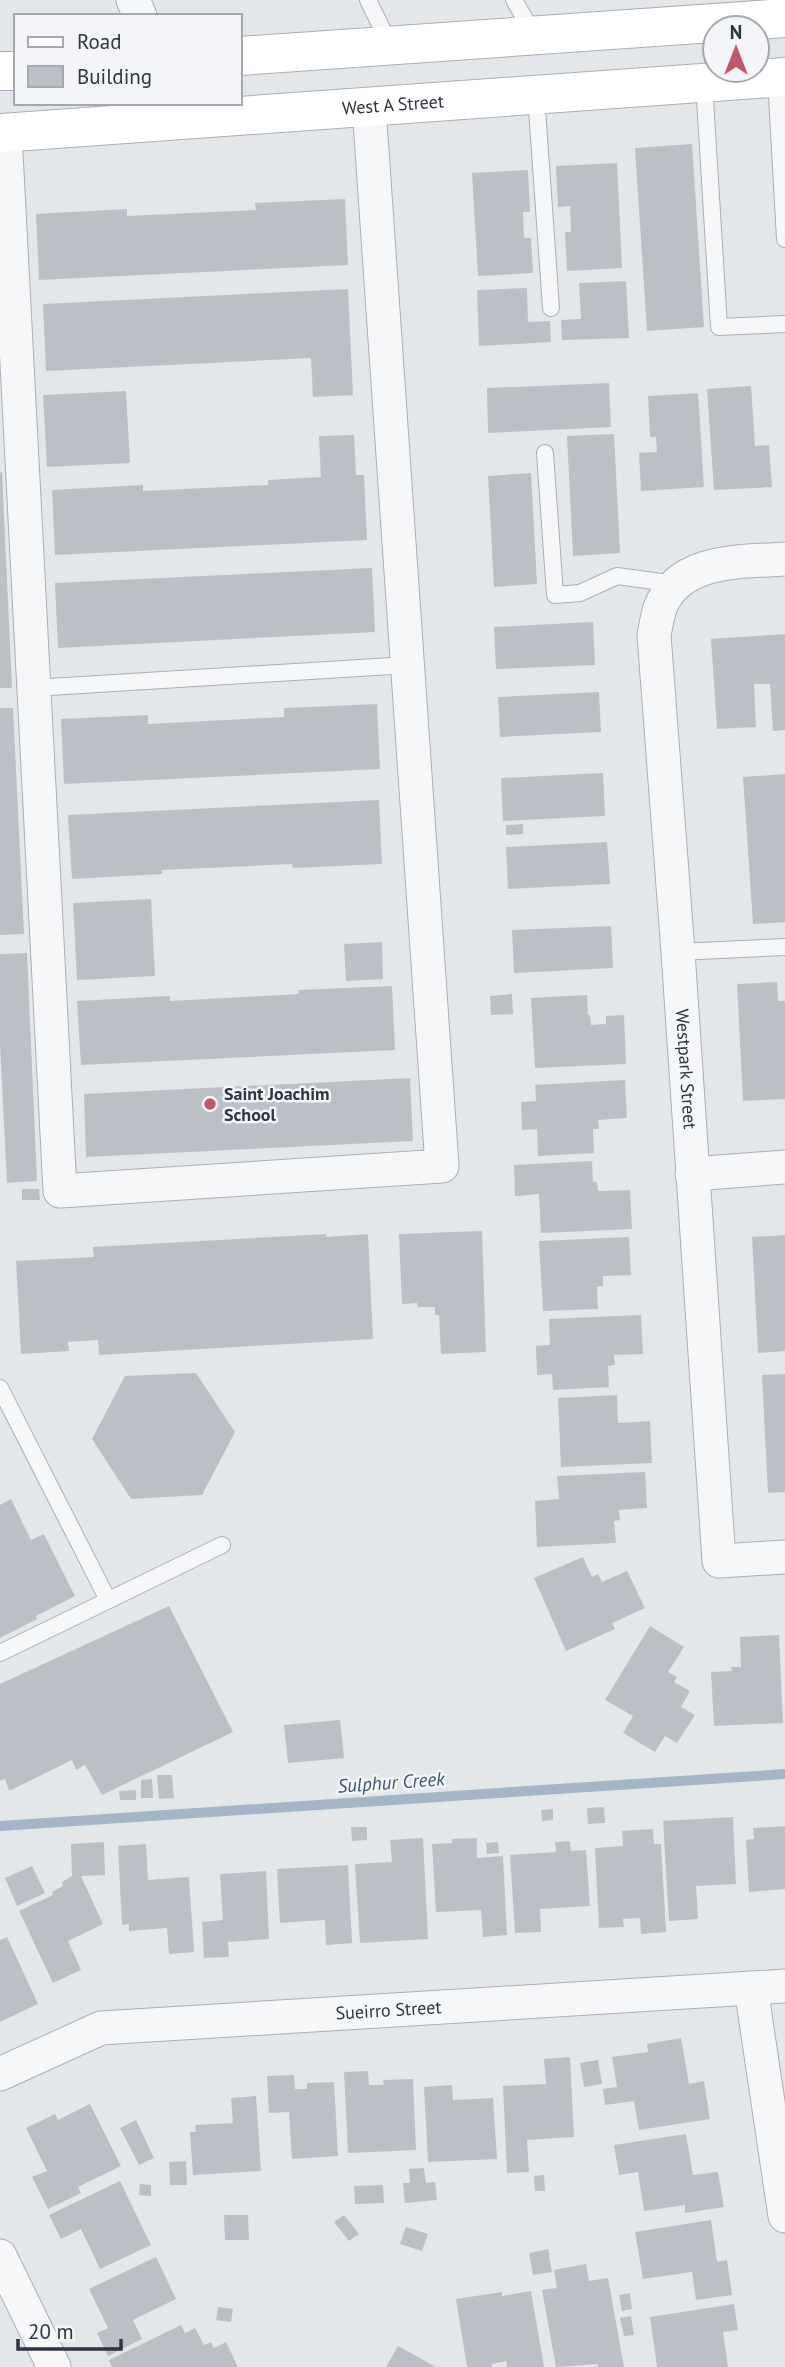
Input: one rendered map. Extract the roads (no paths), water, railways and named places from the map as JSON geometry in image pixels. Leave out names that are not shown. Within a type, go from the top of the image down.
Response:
[{"type":"main road","points":[[242,56],[785,18]]},
{"type":"main road","name":"West A Street","points":[[7,123],[369,107],[701,83]]},
{"type":"street","points":[[7,123],[60,1191],[442,1166],[369,107]]},
{"type":"street","points":[[676,584],[696,571],[724,563],[785,559]]},
{"type":"street","name":"Westpark Street","points":[[676,584],[661,607],[654,635],[719,1560],[785,1557]]},
{"type":"street","points":[[692,1174],[785,1167]]},
{"type":"street","name":"Sueirro Street","points":[[0,2074],[101,2028],[785,1986]]},
{"type":"street","points":[[751,1988],[785,2216]]},
{"type":"street","points":[[0,2256],[54,2367]]},
{"type":"lane","points":[[368,0],[390,46]]},
{"type":"lane","points":[[514,0],[534,35]]},
{"type":"lane","points":[[773,0],[785,18]]},
{"type":"lane","points":[[780,77],[785,239]]},
{"type":"lane","points":[[704,84],[719,327],[785,324]]},
{"type":"lane","points":[[536,95],[551,308]]},
{"type":"lane","points":[[545,453],[555,595],[580,593],[617,576],[676,584]]},
{"type":"lane","points":[[33,688],[408,665]]},
{"type":"lane","points":[[678,952],[785,947]]},
{"type":"lane","points":[[0,1388],[108,1601]]},
{"type":"lane","points":[[0,1653],[222,1545]]},
{"type":"waterway","name":"Sulphur Creek","points":[[0,1826],[785,1774]]},
{"type":"place","name":"Saint Joachim School","points":[[210,1104]]}]
